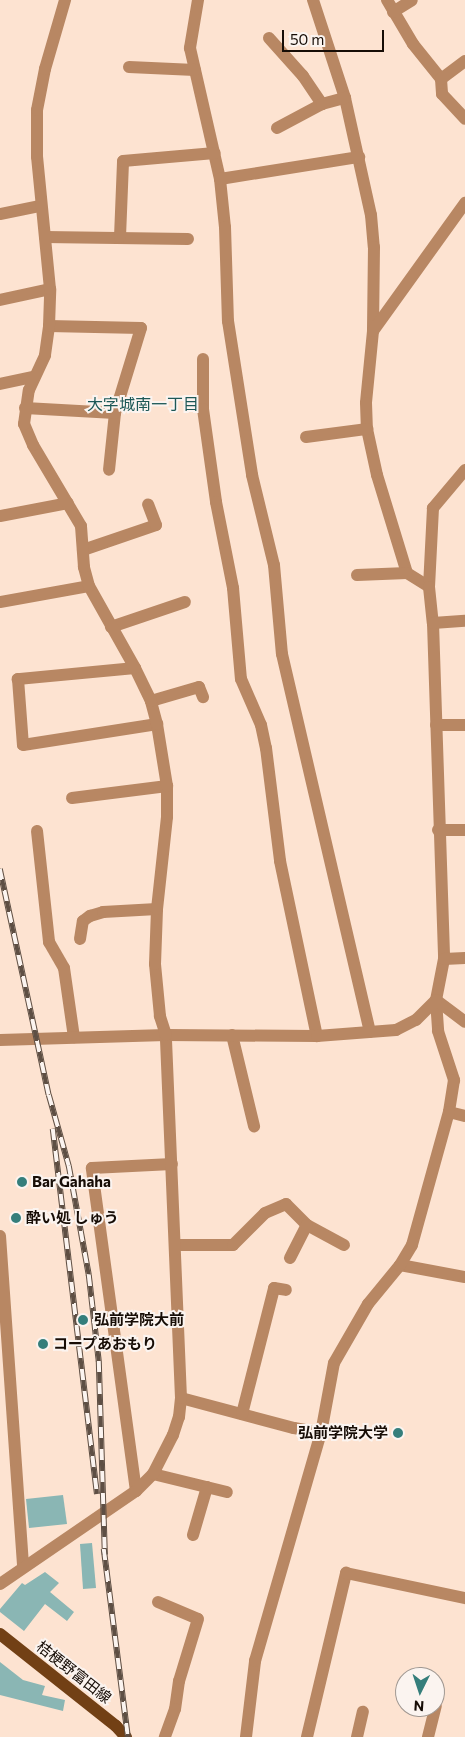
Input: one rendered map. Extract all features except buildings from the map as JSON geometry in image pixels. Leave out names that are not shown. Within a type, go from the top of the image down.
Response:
[{"type":"main road","name":"桔梗野富田線","points":[[0,1634],[114,1732],[126,1737]]},
{"type":"street","points":[[0,1584],[136,1491],[153,1474],[173,1435],[179,1417],[181,1398],[166,1035],[160,1016],[155,964],[157,909],[167,816],[167,786],[157,724],[151,701],[135,668],[89,586],[84,567],[81,526],[30,438],[24,424],[25,408],[34,377],[45,355],[49,326],[50,289],[40,206],[37,110],[45,69],[66,0]]},
{"type":"street","points":[[198,0],[190,48],[220,179],[225,227],[228,321],[252,475],[274,565],[282,654],[370,1032]]},
{"type":"street","points":[[313,0],[345,98],[360,157],[371,215],[374,247],[373,331],[366,403],[366,429],[377,475],[407,573]]},
{"type":"street","points":[[387,0],[413,44],[440,79],[442,94],[465,119]]},
{"type":"street","points":[[393,12],[412,0]]},
{"type":"street","points":[[269,38],[303,76],[322,104]]},
{"type":"street","points":[[440,79],[465,61]]},
{"type":"street","points":[[129,67],[195,70]]},
{"type":"street","points":[[277,128],[322,104],[345,98]]},
{"type":"street","points":[[120,237],[123,161],[215,153]]},
{"type":"street","points":[[220,179],[360,157]]},
{"type":"street","points":[[373,331],[465,203]]},
{"type":"street","points":[[0,214],[40,206]]},
{"type":"street","points":[[45,237],[188,238]]},
{"type":"street","points":[[0,300],[50,289]]},
{"type":"street","points":[[49,326],[141,328],[115,413],[110,470]]},
{"type":"street","points":[[203,359],[203,408],[216,502],[233,588],[242,679],[261,725],[266,748],[280,861],[317,1036]]},
{"type":"street","points":[[0,384],[34,377]]},
{"type":"street","points":[[25,408],[115,413]]},
{"type":"street","points":[[306,437],[366,429]]},
{"type":"street","points":[[246,1737],[255,1661],[321,1433],[334,1363],[368,1304],[400,1266],[412,1245],[449,1112],[454,1080],[438,1032],[436,1000],[444,959],[438,830],[433,623],[429,587],[433,508],[465,470]]},
{"type":"street","points":[[0,516],[68,503]]},
{"type":"street","points":[[83,550],[156,525],[148,504]]},
{"type":"street","points":[[357,575],[407,573],[429,587]]},
{"type":"street","points":[[0,602],[89,586]]},
{"type":"street","points":[[112,628],[185,602]]},
{"type":"street","points":[[433,623],[465,621]]},
{"type":"street","points":[[135,668],[18,679],[23,745],[157,724]]},
{"type":"street","points":[[151,701],[199,687],[203,697]]},
{"type":"street","points":[[436,725],[465,724]]},
{"type":"street","points":[[72,798],[167,786]]},
{"type":"street","points":[[438,830],[465,830]]},
{"type":"street","points":[[37,831],[49,942],[64,968],[74,1037]]},
{"type":"street","points":[[80,939],[84,921],[90,916],[111,911],[157,909]]},
{"type":"street","points":[[444,959],[465,958]]},
{"type":"street","points":[[0,1040],[166,1035],[317,1036],[396,1030],[416,1020],[436,1000]]},
{"type":"street","points":[[436,1000],[465,1022]]},
{"type":"street","points":[[232,1035],[254,1126]]},
{"type":"street","points":[[449,1112],[465,1116]]},
{"type":"street","points":[[136,1491],[92,1168],[172,1164]]},
{"type":"street","points":[[176,1245],[233,1245],[266,1213],[286,1204],[307,1225],[344,1245]]},
{"type":"street","points":[[290,1258],[307,1225]]},
{"type":"street","points":[[0,1236],[5,1391],[23,1567]]},
{"type":"street","points":[[400,1266],[465,1277]]},
{"type":"street","points":[[242,1414],[274,1288],[286,1290]]},
{"type":"street","points":[[181,1398],[321,1433]]},
{"type":"street","points":[[153,1474],[227,1492]]},
{"type":"street","points":[[193,1535],[207,1487]]},
{"type":"street","points":[[307,1737],[346,1573],[465,1598]]},
{"type":"street","points":[[158,1602],[198,1619],[179,1681],[175,1709],[165,1737]]},
{"type":"street","points":[[357,1737],[363,1712]]},
{"type":"street","points":[[428,1737],[433,1717]]},
{"type":"railway","points":[[0,869],[49,1095],[69,1166],[89,1275],[99,1361],[105,1555]]},
{"type":"railway","points":[[53,1129],[97,1494]]},
{"type":"railway","points":[[104,1549],[128,1737]]},
{"type":"place","name":"Bar Gahaha","points":[[22,1182]]},
{"type":"place","name":"酔い処 しゅう","points":[[16,1218]]},
{"type":"place","name":"弘前学院大前","points":[[83,1320]]},
{"type":"place","name":"コープあおもり","points":[[43,1344]]},
{"type":"place","name":"弘前学院大学","points":[[398,1433]]},
{"type":"district","name":"大字城南一丁目","points":[[143,404]]}]
